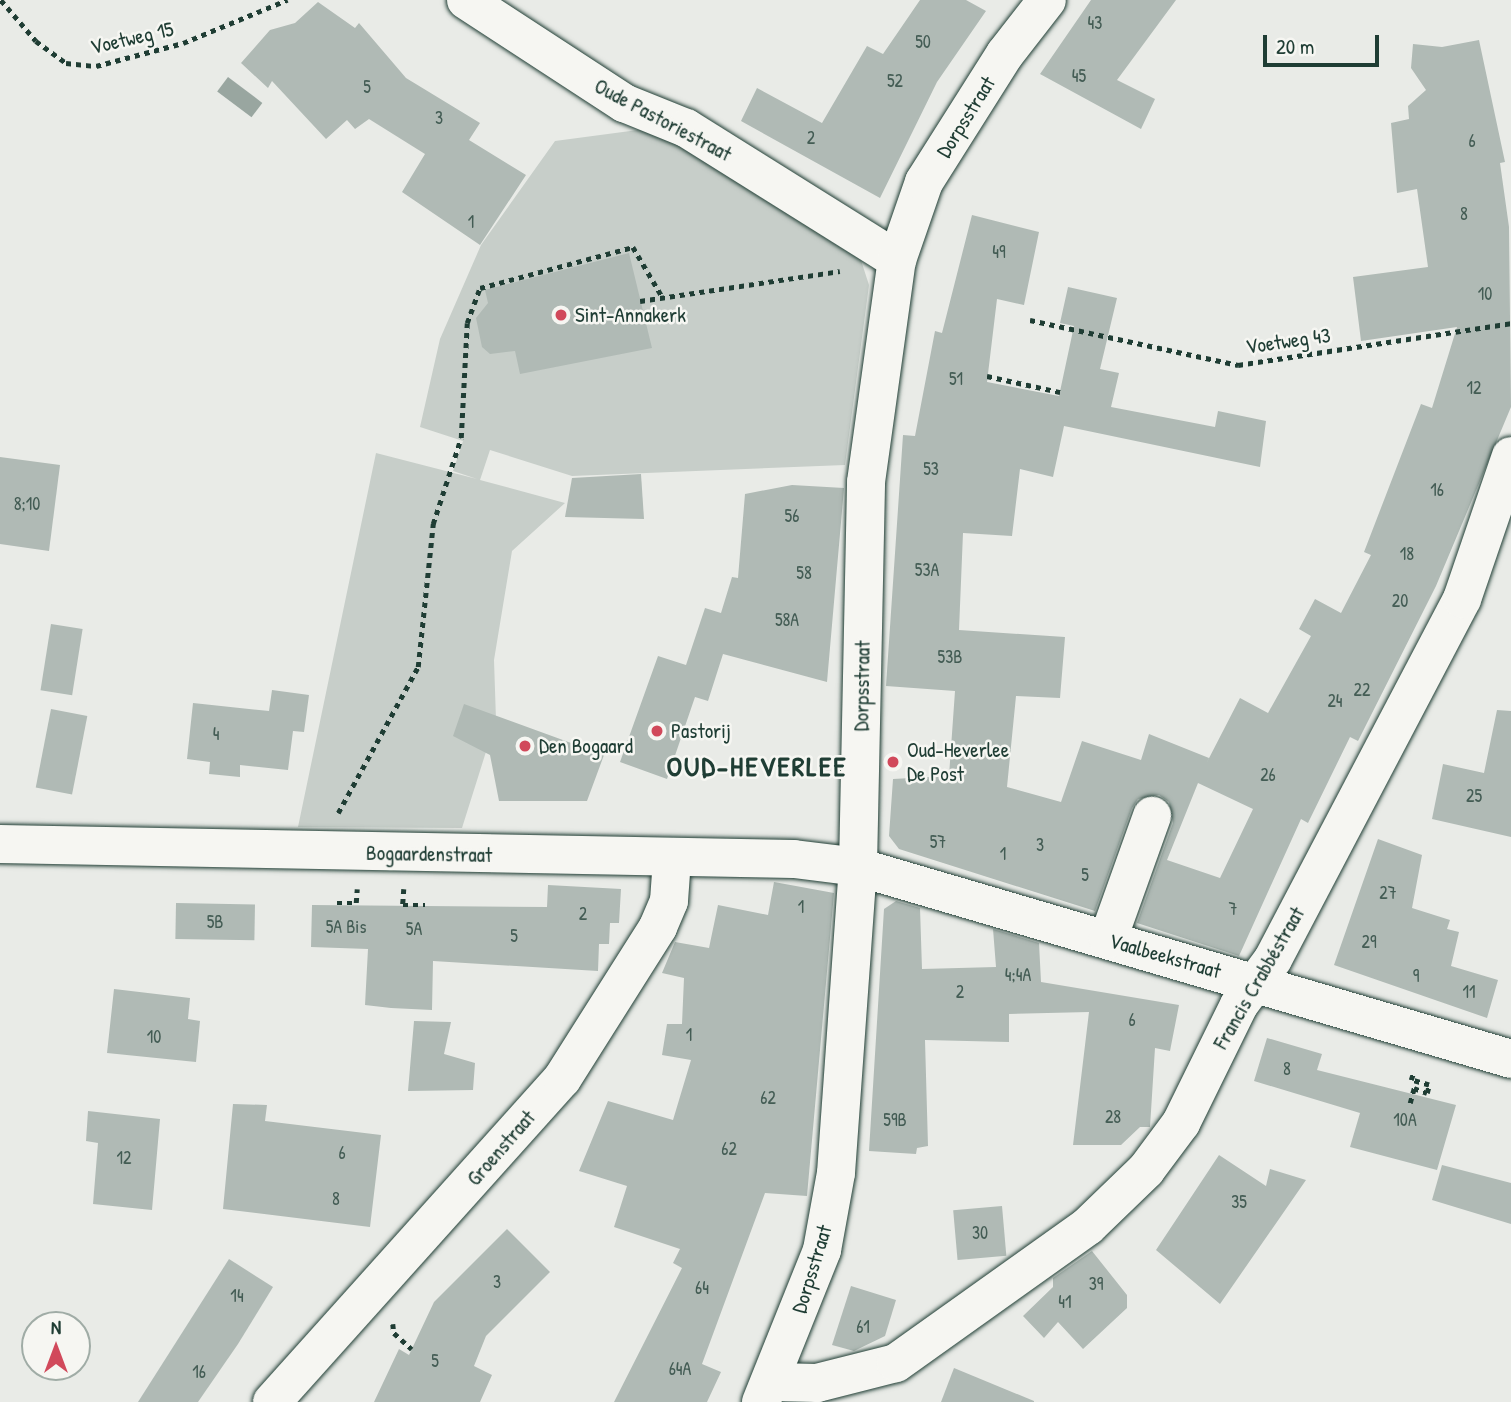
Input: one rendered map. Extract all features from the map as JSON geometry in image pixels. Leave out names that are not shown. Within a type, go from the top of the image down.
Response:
[{"type":"street","name":"Oude Pastoriestraat","points":[[466,0],[624,103],[686,128],[896,270]]},
{"type":"street","name":"Dorpsstraat","points":[[767,1392],[822,1250],[836,1173],[859,867],[866,482],[896,270],[924,182],[1005,54],[1047,0]]},
{"type":"street","name":"Francis Crabbéstraat","points":[[767,1392],[817,1383],[896,1363],[1088,1226],[1146,1170],[1181,1123],[1247,993],[1462,598],[1511,456]]},
{"type":"street","points":[[1108,939],[1153,816]]},
{"type":"street","name":"Bogaardenstraat","points":[[0,844],[671,859],[794,859],[859,867]]},
{"type":"street","name":"Groenstraat","points":[[272,1402],[562,1079],[658,927],[669,901],[671,859]]},
{"type":"street","name":"Vaalbeekstraat","points":[[859,867],[1108,939],[1247,993],[1511,1059]]},
{"type":"path","name":"Voetweg 15","points":[[1,0],[36,41],[66,63],[96,66],[183,43],[287,0]]},
{"type":"path","points":[[337,818],[418,667],[433,524],[461,438],[467,323],[480,288],[633,247],[663,298]]},
{"type":"path","points":[[640,301],[896,270]]},
{"type":"path","name":"Voetweg 43","points":[[1030,320],[1238,365],[1511,323]]},
{"type":"path","points":[[987,376],[1060,392]]},
{"type":"path","points":[[337,903],[356,903]]},
{"type":"path","points":[[403,905],[425,905]]},
{"type":"path","points":[[1410,1102],[1414,1088],[1427,1093],[1429,1085],[1415,1080]]},
{"type":"path","points":[[399,1311],[394,1332],[412,1349]]},
{"type":"shaded area","points":[[228,77],[262,103],[252,117],[217,91]]},
{"type":"shaded area","points":[[668,126],[858,251],[869,285],[845,465],[572,476],[490,450],[480,480],[565,503],[512,551],[494,660],[496,720],[462,828],[298,827],[376,453],[477,479],[453,471],[463,441],[420,427],[440,339],[481,245],[555,141]]},
{"type":"building","points":[[920,0],[966,0],[986,11],[937,82],[880,198],[741,121],[757,88],[822,123],[867,46],[883,54]]},
{"type":"building","points":[[1091,0],[1176,0],[1117,80],[1155,99],[1141,129],[1040,74]]},
{"type":"building","points":[[318,2],[355,28],[359,23],[406,78],[480,123],[469,140],[526,175],[480,245],[402,192],[425,154],[369,119],[355,129],[347,120],[326,139],[272,81],[268,88],[241,63],[270,30],[295,23]]},
{"type":"building","points":[[1479,40],[1505,162],[1500,163],[1509,227],[1511,407],[1436,586],[1358,741],[1350,737],[1308,823],[1301,819],[1239,956],[1137,923],[1173,823],[1169,802],[1159,795],[1138,799],[1132,808],[1095,911],[899,849],[889,836],[893,779],[949,776],[955,691],[886,686],[903,435],[915,436],[935,331],[942,333],[972,215],[1039,232],[1024,305],[997,299],[987,382],[1059,396],[1074,326],[1060,323],[1068,287],[1117,298],[1100,369],[1119,373],[1111,407],[1215,427],[1218,411],[1266,421],[1260,467],[1064,426],[1053,477],[1020,469],[1012,536],[963,533],[959,630],[1065,637],[1060,698],[1016,696],[1007,787],[1061,802],[1082,741],[1141,760],[1149,734],[1209,758],[1206,764],[1240,698],[1268,713],[1311,636],[1299,629],[1315,599],[1341,613],[1371,555],[1364,552],[1421,404],[1432,408],[1457,327],[1361,341],[1353,277],[1428,267],[1417,189],[1397,193],[1391,123],[1409,119],[1408,106],[1426,90],[1411,68],[1413,44],[1442,47]],"holes":[[[1198,783],[1253,809],[1220,878],[1167,860]]]},
{"type":"building","name":"Sint-Annakerk","points":[[629,253],[652,348],[520,374],[515,351],[490,354],[482,347],[476,318],[488,303],[485,290]]},
{"type":"building","points":[[0,457],[60,465],[49,551],[0,544]]},
{"type":"building","points":[[641,474],[644,519],[565,517],[572,478]]},
{"type":"building","points":[[792,485],[844,488],[827,682],[723,654],[708,701],[695,697],[667,779],[620,762],[658,656],[686,665],[705,608],[721,613],[732,577],[738,578],[745,494]]},
{"type":"building","points":[[51,624],[83,629],[72,695],[41,690]]},
{"type":"building","points":[[272,690],[309,695],[304,732],[293,731],[288,770],[240,765],[240,777],[209,774],[210,762],[187,759],[193,703],[269,711]]},
{"type":"building","name":"Den Bogaard","points":[[464,704],[604,755],[587,801],[499,801],[490,755],[453,736]]},
{"type":"building","points":[[51,709],[87,716],[72,795],[36,788]]},
{"type":"building","points":[[1497,710],[1511,711],[1511,837],[1432,819],[1443,764],[1484,773]]},
{"type":"building","points":[[1378,839],[1422,855],[1412,908],[1450,920],[1447,929],[1459,932],[1451,966],[1498,980],[1487,1018],[1334,965]]},
{"type":"building","points":[[774,882],[834,893],[807,1196],[765,1193],[702,1364],[721,1372],[707,1402],[614,1402],[682,1268],[673,1263],[680,1249],[614,1227],[627,1186],[579,1171],[608,1101],[673,1120],[691,1060],[662,1055],[667,1024],[682,1024],[684,978],[662,973],[675,942],[709,948],[718,905],[768,915]]},
{"type":"building","points":[[548,885],[621,889],[619,923],[610,923],[609,944],[599,944],[598,971],[433,961],[432,1010],[391,1008],[365,1005],[368,949],[311,947],[312,905],[547,907]]},
{"type":"building","points":[[896,901],[920,908],[922,969],[996,967],[993,929],[1039,943],[1041,982],[1179,1005],[1170,1051],[1155,1048],[1150,1127],[1140,1127],[1121,1145],[1073,1145],[1089,1012],[1009,1014],[1009,1042],[925,1040],[928,1146],[917,1148],[916,1154],[869,1151],[884,909]]},
{"type":"building","points":[[176,903],[255,904],[254,940],[175,939]]},
{"type":"building","points":[[114,989],[190,998],[188,1019],[200,1021],[196,1062],[107,1053]]},
{"type":"building","points":[[414,1021],[451,1022],[444,1054],[475,1063],[473,1090],[408,1091]]},
{"type":"building","points":[[1267,1038],[1322,1054],[1317,1070],[1456,1105],[1437,1170],[1350,1147],[1360,1113],[1254,1081]]},
{"type":"building","points":[[233,1104],[267,1105],[265,1121],[381,1135],[370,1227],[223,1209]]},
{"type":"building","points":[[88,1111],[160,1119],[152,1210],[93,1204],[98,1143],[86,1141]]},
{"type":"building","points":[[1219,1155],[1266,1186],[1270,1169],[1306,1180],[1220,1304],[1156,1250]]},
{"type":"building","points":[[1442,1165],[1511,1183],[1511,1224],[1432,1200]]},
{"type":"building","points":[[1002,1206],[1006,1256],[958,1260],[953,1210]]},
{"type":"building","points":[[507,1229],[550,1272],[486,1336],[474,1366],[492,1375],[480,1402],[374,1402],[399,1349],[409,1355],[434,1302]]},
{"type":"building","points":[[1092,1251],[1127,1295],[1127,1308],[1083,1349],[1058,1322],[1044,1338],[1023,1316],[1053,1287],[1053,1278]]},
{"type":"building","points":[[229,1259],[273,1287],[238,1344],[198,1402],[138,1402]]},
{"type":"building","points":[[851,1286],[896,1300],[885,1336],[854,1351],[832,1345]]},
{"type":"building","points":[[954,1368],[1034,1401],[1034,1402],[941,1402]]},
{"type":"place","name":"Sint-Annakerk","points":[[561,315]]},
{"type":"place","name":"Pastorij","points":[[657,731]]},
{"type":"place","name":"Den Bogaard","points":[[525,746]]},
{"type":"place","name":"Oud-Heverlee De Post","points":[[893,762]]},
{"type":"district","name":"OUD-HEVERLEE","points":[[757,766]]}]
